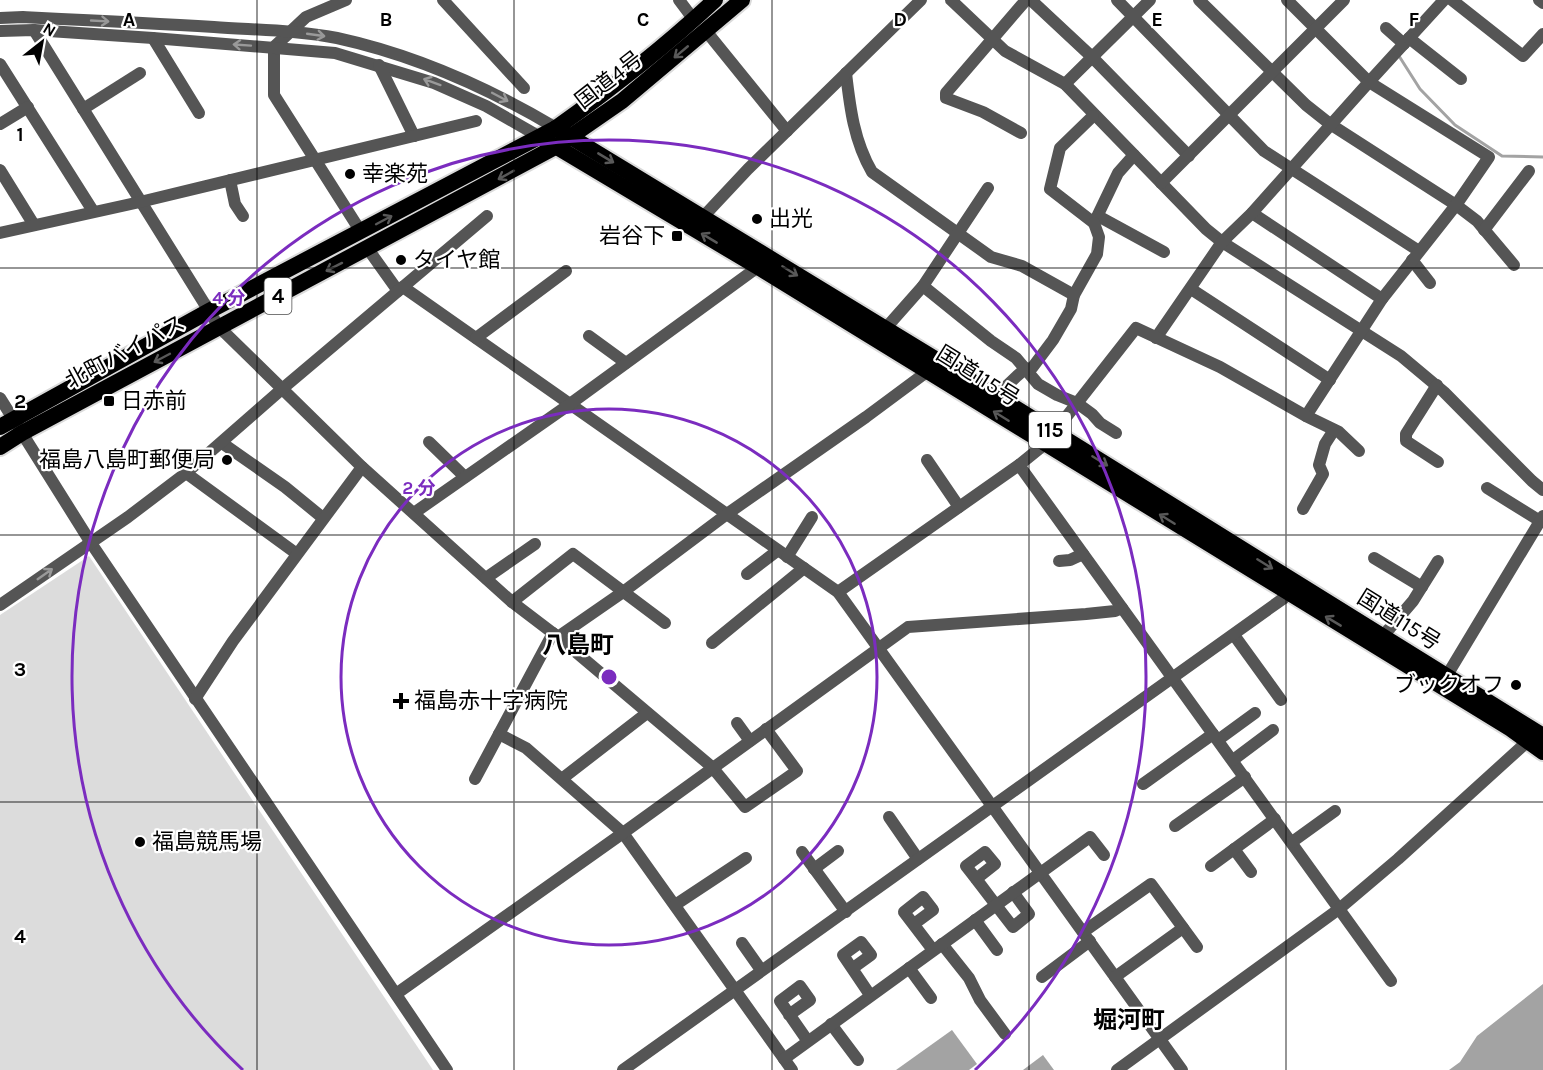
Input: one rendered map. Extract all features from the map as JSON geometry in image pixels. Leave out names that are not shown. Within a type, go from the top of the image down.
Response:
[{"type":"highway","name":"国道4号","points":[[564,142],[622,101],[700,26],[716,0]]},
{"type":"highway","name":"国道4号","points":[[540,137],[700,26],[742,0]]},
{"type":"highway","name":"国道115号","points":[[556,128],[564,142],[1444,681],[1535,738],[1543,752]]},
{"type":"highway","name":"国道115号","points":[[540,137],[564,142],[703,217],[762,262],[885,329],[932,366],[996,396],[1050,438]]},
{"type":"highway","name":"北町バイパス","points":[[0,447],[12,426],[209,311],[540,137]]},
{"type":"highway","name":"北町バイパス","points":[[12,426],[219,327],[564,142]]},
{"type":"highway","name":"国道115号","points":[[1292,588],[1383,636],[1444,681]]},
{"type":"street","points":[[346,0],[306,17],[274,47],[274,94],[361,232]]},
{"type":"street","points":[[443,0],[524,88]]},
{"type":"street","points":[[679,0],[787,131]]},
{"type":"street","points":[[703,217],[921,0]]},
{"type":"street","points":[[951,0],[1005,51],[1065,84],[1206,229],[1222,242],[1401,356],[1437,386],[1543,490]]},
{"type":"street","points":[[1021,133],[983,112],[946,98],[946,93],[1026,0]]},
{"type":"street","points":[[1031,0],[1092,57],[1189,156]]},
{"type":"street","points":[[1118,0],[1264,151],[1416,255],[1430,283]]},
{"type":"street","points":[[1065,84],[1150,0]]},
{"type":"street","points":[[1199,0],[1306,105],[1330,124],[1456,205],[1484,230],[1514,265]]},
{"type":"street","points":[[1287,0],[1369,82],[1489,157],[1456,205],[1382,299],[1306,416]]},
{"type":"street","points":[[1161,183],[1344,0]]},
{"type":"street","points":[[1156,338],[1222,242],[1252,213],[1444,0]]},
{"type":"street","points":[[1452,0],[1523,56],[1543,34]]},
{"type":"street","points":[[1539,0],[1543,3]]},
{"type":"street","points":[[0,18],[33,17],[291,32],[337,38],[454,74],[556,128]]},
{"type":"street","points":[[1386,28],[1461,79]]},
{"type":"street","points":[[34,30],[219,327],[362,467],[512,602],[556,635],[712,767],[745,807],[797,771],[766,729]]},
{"type":"street","points":[[0,31],[34,30],[335,53],[434,83],[465,96],[540,137]]},
{"type":"street","points":[[153,38],[199,113]]},
{"type":"street","points":[[0,64],[93,211]]},
{"type":"street","points":[[379,65],[414,136]]},
{"type":"street","points":[[83,109],[140,73]]},
{"type":"street","points":[[846,73],[856,136],[862,154],[872,172],[991,257],[1022,266],[1074,296]]},
{"type":"street","points":[[0,124],[27,107]]},
{"type":"street","points":[[1094,116],[1060,148],[1050,189],[1096,219],[1164,252]]},
{"type":"street","points":[[0,233],[140,202],[476,121]]},
{"type":"street","points":[[996,396],[1025,369],[1032,368],[1053,340],[1071,309],[1074,296],[1097,254],[1099,237],[1096,219],[1118,173],[1134,155]]},
{"type":"street","points":[[0,170],[34,225]]},
{"type":"street","points":[[1484,230],[1529,171]]},
{"type":"street","points":[[230,180],[235,204],[243,216]]},
{"type":"street","points":[[885,329],[923,286],[988,188]]},
{"type":"street","points":[[1252,213],[1382,299]]},
{"type":"street","points":[[0,605],[128,517],[186,473],[487,216]]},
{"type":"street","points":[[368,249],[401,289],[476,338],[838,592],[1182,1070]]},
{"type":"street","points":[[414,513],[570,404],[762,262]]},
{"type":"street","points":[[476,338],[566,271]]},
{"type":"street","points":[[923,286],[991,341],[1016,358],[1038,384],[1077,403],[1100,423],[1116,433]]},
{"type":"street","points":[[1191,289],[1330,380]]},
{"type":"street","points":[[838,592],[1019,465],[1050,438],[1136,328],[1220,367],[1339,432],[1359,451]]},
{"type":"street","points":[[589,336],[626,363]]},
{"type":"street","points":[[476,779],[556,635],[623,592],[727,514],[866,417],[932,366]]},
{"type":"street","points":[[1437,386],[1406,434],[1406,441],[1438,462]]},
{"type":"street","points":[[0,398],[12,426],[447,1070]]},
{"type":"street","points":[[1303,509],[1323,474],[1319,465],[1325,444],[1334,430]]},
{"type":"street","points":[[429,442],[465,477]]},
{"type":"street","points":[[222,443],[285,487],[323,518]]},
{"type":"street","points":[[927,460],[959,507]]},
{"type":"street","points":[[1019,465],[1392,981]]},
{"type":"street","points":[[195,699],[233,641],[362,467]]},
{"type":"street","points":[[186,473],[297,554]]},
{"type":"street","points":[[1444,681],[1541,518],[1487,488]]},
{"type":"street","points":[[747,574],[782,554],[812,517]]},
{"type":"street","points":[[486,578],[535,544]]},
{"type":"street","points":[[512,602],[573,554],[665,623]]},
{"type":"street","points":[[1059,561],[1070,560],[1083,554]]},
{"type":"street","points":[[1374,558],[1422,587]]},
{"type":"street","points":[[1383,636],[1413,601],[1438,561]]},
{"type":"street","points":[[712,643],[804,568]]},
{"type":"street","points":[[623,1070],[1173,679],[1234,635],[1292,588]]},
{"type":"street","points":[[396,994],[908,627],[1086,614],[1115,611],[1122,608]]},
{"type":"street","points":[[1234,635],[1281,700]]},
{"type":"street","points":[[562,778],[647,713]]},
{"type":"street","points":[[1143,784],[1255,713]]},
{"type":"street","points":[[737,723],[750,741]]},
{"type":"street","points":[[1233,760],[1273,730]]},
{"type":"street","points":[[499,734],[526,748],[623,833],[792,1070]]},
{"type":"street","points":[[1117,1070],[1339,909],[1535,738]]},
{"type":"street","points":[[1175,826],[1245,777]]},
{"type":"street","points":[[1292,842],[1335,811]]},
{"type":"street","points":[[889,817],[918,859]]},
{"type":"street","points":[[1212,866],[1275,819]]},
{"type":"street","points":[[784,1059],[807,1040],[1090,837],[1104,855]]},
{"type":"street","points":[[1234,849],[1251,872]]},
{"type":"street","points":[[814,869],[838,851]]},
{"type":"street","points":[[802,852],[846,912]]},
{"type":"street","points":[[675,905],[746,858]]},
{"type":"street","points":[[976,879],[1013,927],[1029,914],[1013,892]]},
{"type":"street","points":[[1042,977],[1150,884],[1197,947]]},
{"type":"street","points":[[975,920],[998,950]]},
{"type":"street","points":[[914,924],[969,978],[980,1000],[1005,1034]]},
{"type":"street","points":[[1115,977],[1183,928]]},
{"type":"street","points":[[742,943],[762,970]]},
{"type":"street","points":[[909,968],[931,998]]},
{"type":"street","points":[[852,969],[870,995]]},
{"type":"street","points":[[789,1015],[807,1040]]},
{"type":"street","points":[[831,1024],[858,1060]]},
{"type":"shaded area","name":"福島競馬場","points":[[89,556],[433,1070],[0,1070],[0,615]]},
{"type":"shaded area","points":[[1543,984],[1543,1070],[1449,1070],[1460,1062],[1477,1036]]},
{"type":"shaded area","points":[[952,1030],[977,1064],[969,1070],[896,1070]]},
{"type":"shaded area","points":[[1043,1055],[1054,1070],[1023,1070]]},
{"type":"waterway","points":[[1399,56],[1420,89],[1455,125],[1502,156],[1543,157]]},
{"type":"place","name":"幸楽苑","points":[[350,174]]},
{"type":"place","name":"出光","points":[[757,219]]},
{"type":"place","name":"岩谷下","points":[[677,236]]},
{"type":"place","name":"タイヤ館","points":[[401,260]]},
{"type":"place","name":"日赤前","points":[[109,401]]},
{"type":"place","name":"福島八島町郵便局","points":[[227,460]]},
{"type":"place","name":"ブックオフ","points":[[1516,685]]},
{"type":"place","name":"福島赤十字病院","points":[[401,701]]},
{"type":"place","name":"福島競馬場","points":[[140,842]]},
{"type":"district","name":"八島町","points":[[578,645]]},
{"type":"district","name":"堀河町","points":[[1129,1020]]}]
